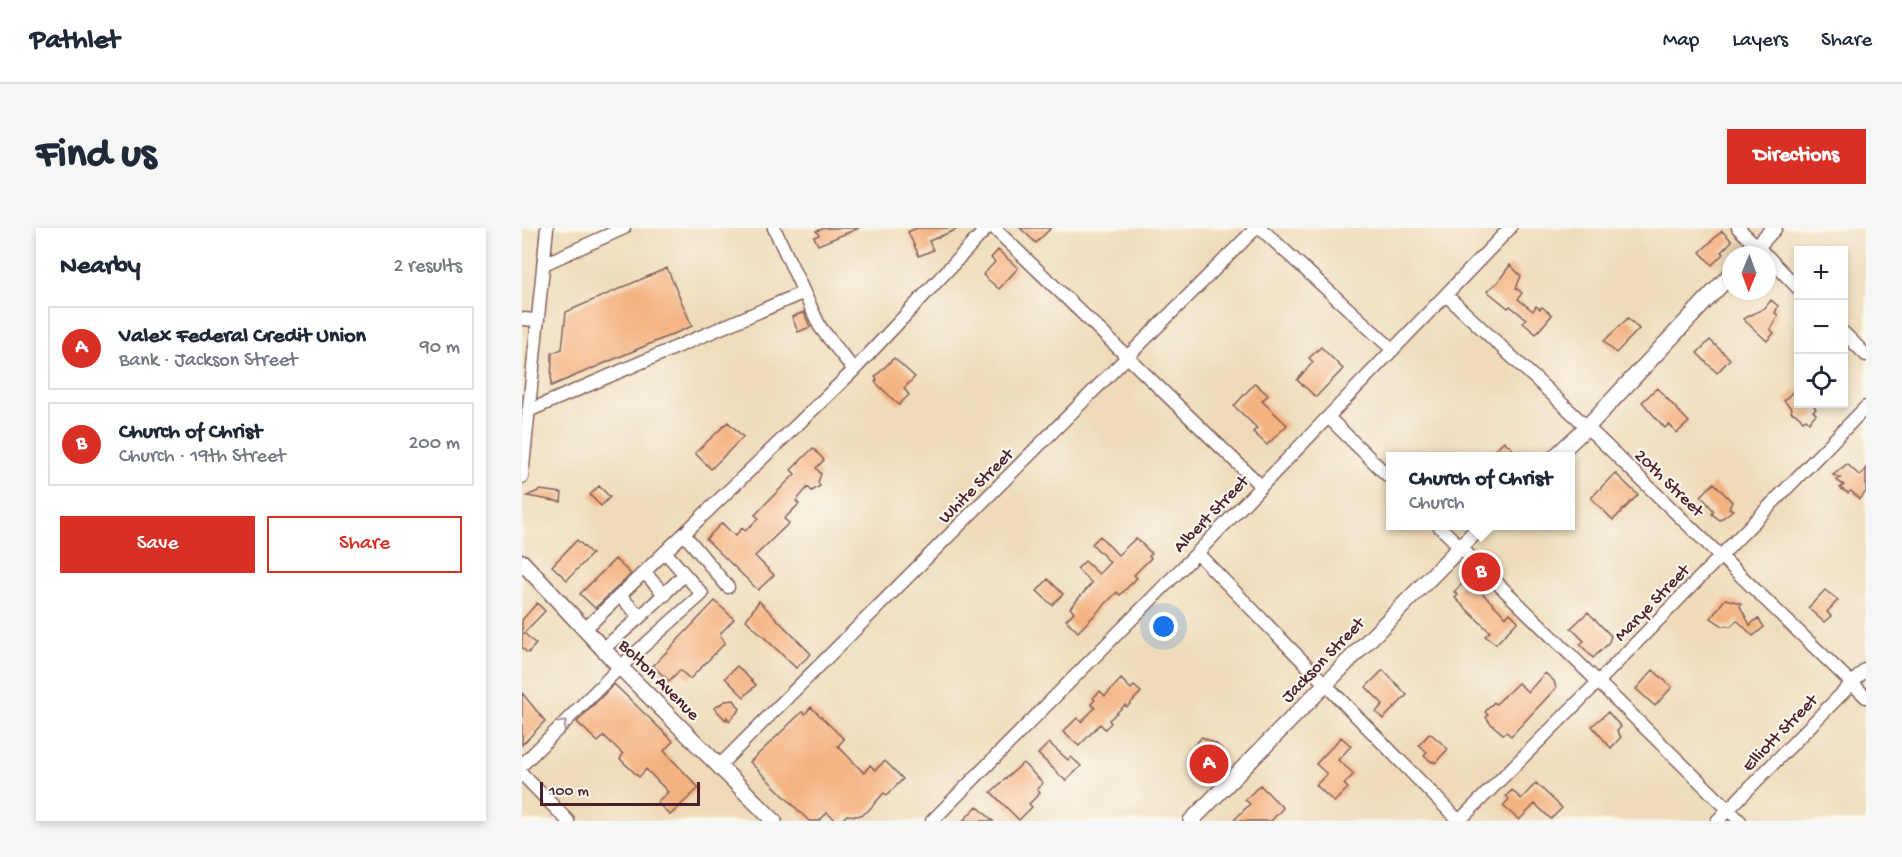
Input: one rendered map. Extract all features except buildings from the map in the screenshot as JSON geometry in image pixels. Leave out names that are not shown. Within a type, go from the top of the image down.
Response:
[{"type":"main road","points":[[1764,246],[1774,228]]},
{"type":"main road","points":[[1560,452],[1587,427],[1722,284]]},
{"type":"main road","name":"Jackson Street","points":[[1191,821],[1476,530]]},
{"type":"main road","name":"Bolton Avenue","points":[[522,562],[620,667],[774,821]]},
{"type":"street","points":[[522,477],[547,228]]},
{"type":"street","points":[[544,264],[624,228]]},
{"type":"street","points":[[774,228],[802,293],[820,327],[854,370]]},
{"type":"street","points":[[585,629],[854,370],[987,228]]},
{"type":"street","points":[[994,228],[1261,486]]},
{"type":"street","points":[[1258,228],[1394,350]]},
{"type":"street","name":"White Street","points":[[719,766],[1258,228]]},
{"type":"street","name":"Albert Street","points":[[932,821],[1197,553],[1510,228]]},
{"type":"street","points":[[1738,228],[1754,246]]},
{"type":"street","points":[[1776,268],[1794,284]]},
{"type":"street","points":[[528,411],[802,293]]},
{"type":"street","name":"20th Street","points":[[1447,296],[1587,427],[1866,697]]},
{"type":"street","points":[[522,319],[538,320]]},
{"type":"street","points":[[1848,337],[1866,355]]},
{"type":"street","name":"Marye Street","points":[[1459,821],[1866,407]]},
{"type":"street","points":[[1328,417],[1386,473]]},
{"type":"street","points":[[1444,530],[1740,821]]},
{"type":"street","points":[[684,534],[728,587]]},
{"type":"street","points":[[522,765],[620,667],[702,594],[665,552]]},
{"type":"street","points":[[1197,553],[1459,821]]},
{"type":"street","points":[[644,572],[665,595]]},
{"type":"street","points":[[603,649],[665,595],[684,575]]},
{"type":"street","points":[[620,596],[640,617]]},
{"type":"street","name":"Elliott Street","points":[[1717,821],[1866,669]]},
{"type":"street","points":[[522,774],[568,821]]},
{"type":"place","name":"Church of Christ","points":[[1481,572]]},
{"type":"place","name":"Valex Federal Credit Union","points":[[1209,764]]}]
